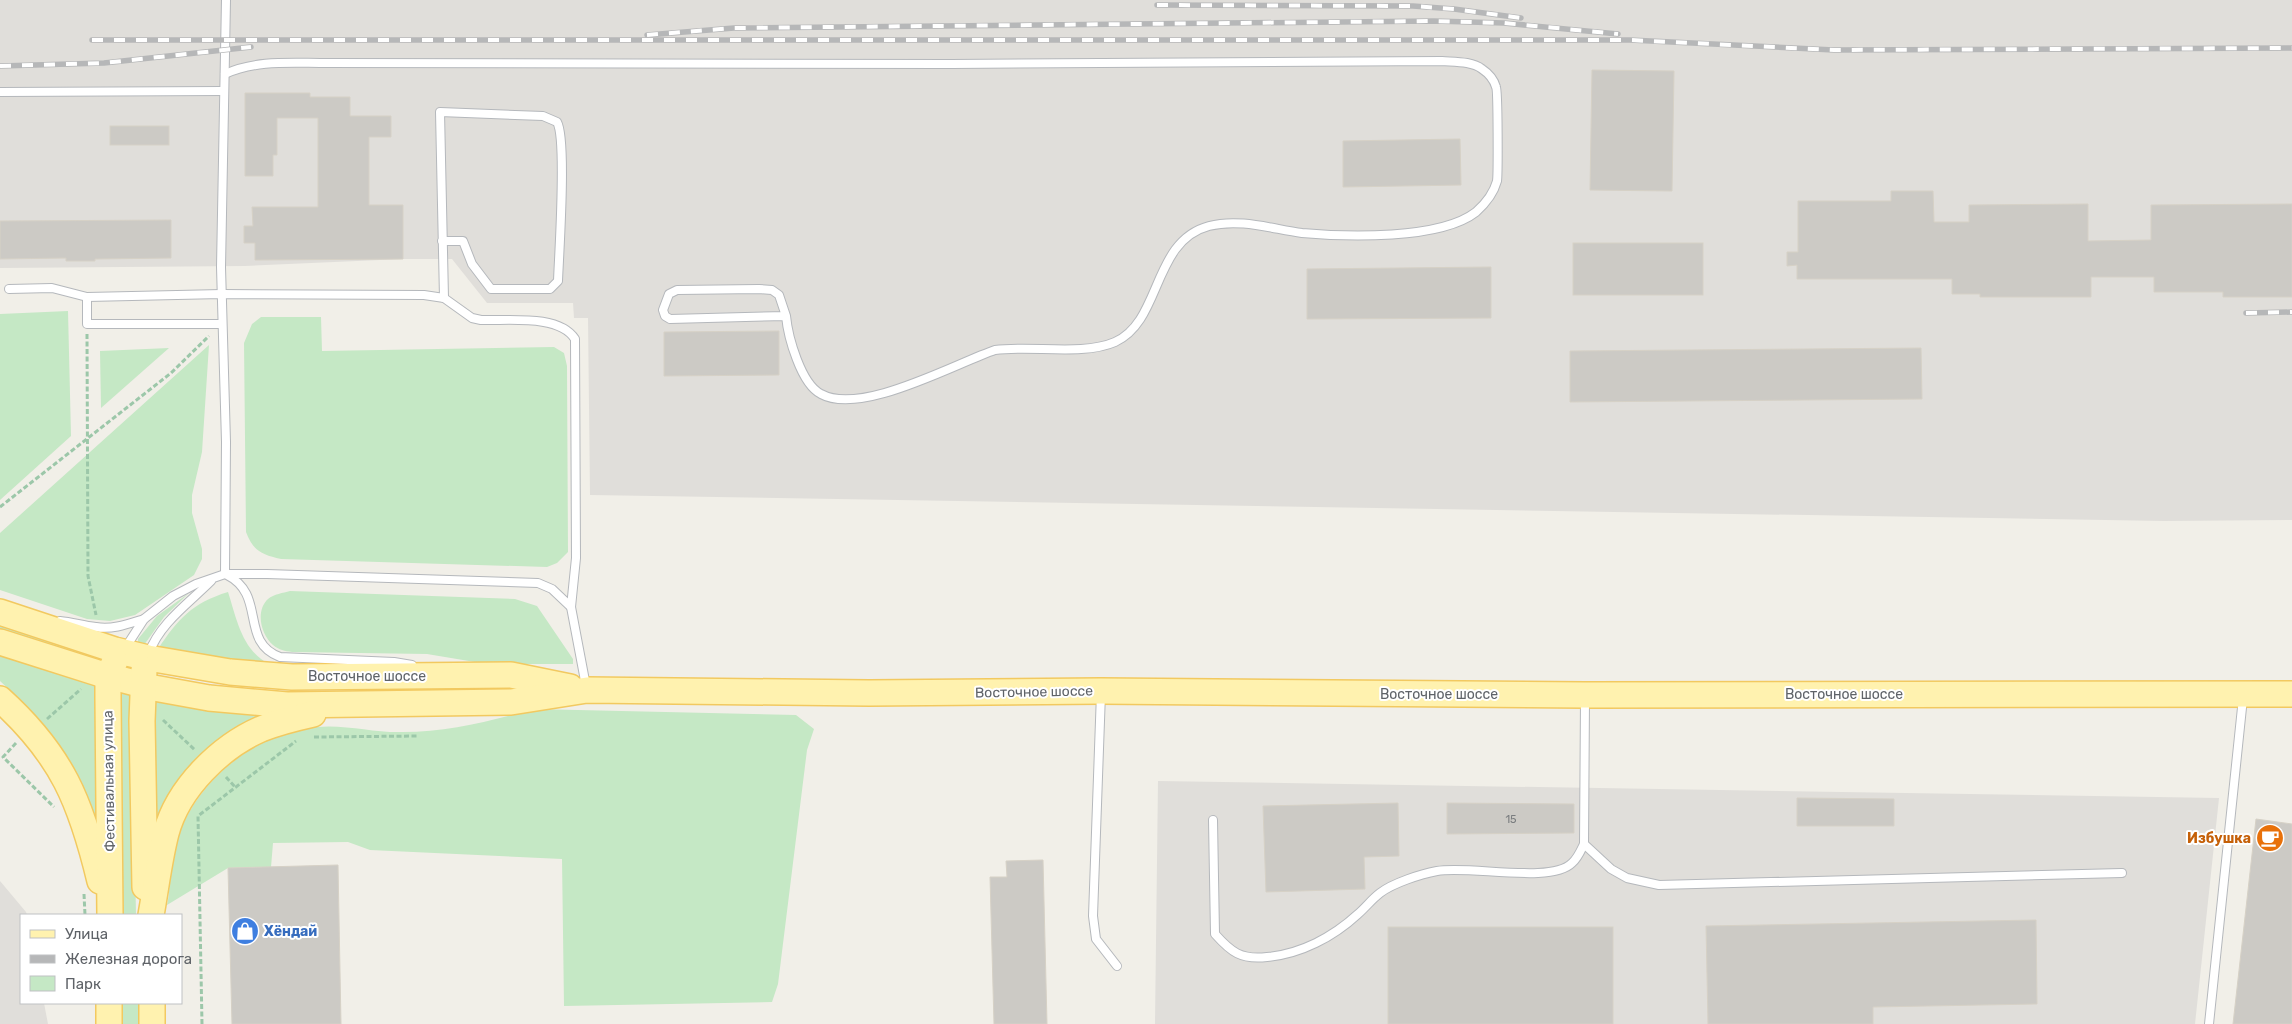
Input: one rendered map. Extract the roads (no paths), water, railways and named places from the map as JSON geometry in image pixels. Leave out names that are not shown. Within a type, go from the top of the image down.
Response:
[{"type":"main road","name":"Восточное шоссе","points":[[0,612],[148,658],[230,672],[292,677],[511,675],[587,690]]},
{"type":"main road","points":[[0,642],[142,685],[209,698],[287,704],[357,704]]},
{"type":"main road","name":"Фестивальная улица","points":[[110,914],[96,672],[114,661],[123,651]]},
{"type":"main road","points":[[148,658],[142,685],[145,887],[150,914]]},
{"type":"main road","name":"Восточное шоссе","points":[[357,704],[511,702],[587,690],[859,693],[1101,691],[1585,694],[2292,694]]},
{"type":"main road","points":[[0,699],[32,730],[57,764],[78,803],[87,827],[106,914]]},
{"type":"main road","points":[[150,914],[166,832],[176,808],[197,777],[219,756],[240,740],[260,729],[280,722],[357,704]]},
{"type":"main road","points":[[109,1004],[109,1024]]},
{"type":"main road","points":[[152,1004],[152,1024]]},
{"type":"lane","points":[[225,574],[226,442],[222,294],[226,0]]},
{"type":"lane","points":[[224,74],[238,67],[258,64],[323,63],[961,64],[1442,61],[1466,63],[1482,68],[1497,88],[1497,180],[1488,199],[1475,212],[1439,228],[1392,234],[1345,235],[1302,232],[1261,225],[1232,223],[1208,226],[1179,244],[1166,264],[1141,316],[1129,334],[1100,347],[1010,348],[995,350],[878,396],[853,399],[834,398],[820,394],[808,380],[799,364],[791,342],[786,316],[779,295],[772,290],[677,290],[669,294],[663,310],[665,316],[670,319],[786,316]]},
{"type":"lane","points":[[0,92],[224,90]]},
{"type":"lane","points":[[442,241],[463,241],[472,264],[490,289],[550,289],[555,285],[558,281],[561,160],[561,133],[557,122],[543,116],[440,112],[442,241],[444,298]]},
{"type":"lane","points":[[9,289],[52,288],[86,297],[222,294],[424,295],[444,298],[472,318],[481,320],[542,321],[570,330],[575,339],[576,558],[571,607],[587,690]]},
{"type":"lane","points":[[86,297],[87,324],[222,324]]},
{"type":"lane","points":[[123,651],[144,620],[173,596],[196,584],[225,574],[538,583],[552,589],[571,607]]},
{"type":"lane","points":[[225,574],[239,581],[245,588],[260,639],[269,653],[280,657],[394,662],[480,676]]},
{"type":"lane","points":[[148,658],[158,635],[170,620],[212,580]]},
{"type":"lane","points":[[40,625],[59,621],[74,622],[94,627],[123,626],[144,620]]},
{"type":"lane","points":[[1101,691],[1093,916],[1096,939],[1117,966]]},
{"type":"lane","points":[[1213,820],[1215,934],[1226,946],[1242,957],[1266,958],[1298,951],[1319,941],[1357,915],[1381,892],[1408,880],[1445,871],[1539,873],[1558,871],[1572,864],[1584,844],[1585,694]]},
{"type":"lane","points":[[2209,1024],[2243,694]]},
{"type":"lane","points":[[1584,844],[1619,874],[1627,878],[1660,885],[2122,873]]},
{"type":"railway","points":[[1157,5],[1413,6],[1454,9],[1521,18]]},
{"type":"railway","points":[[647,35],[734,28],[1434,21],[1504,23],[1618,34]]},
{"type":"railway","points":[[92,40],[1630,40],[1834,50],[2292,48]]},
{"type":"railway","points":[[0,66],[104,63],[251,47]]},
{"type":"railway","points":[[2246,313],[2292,312]]},
{"type":"place","name":"Избушка","points":[[2270,838]]},
{"type":"place","name":"Хёндай","points":[[245,931]]}]
